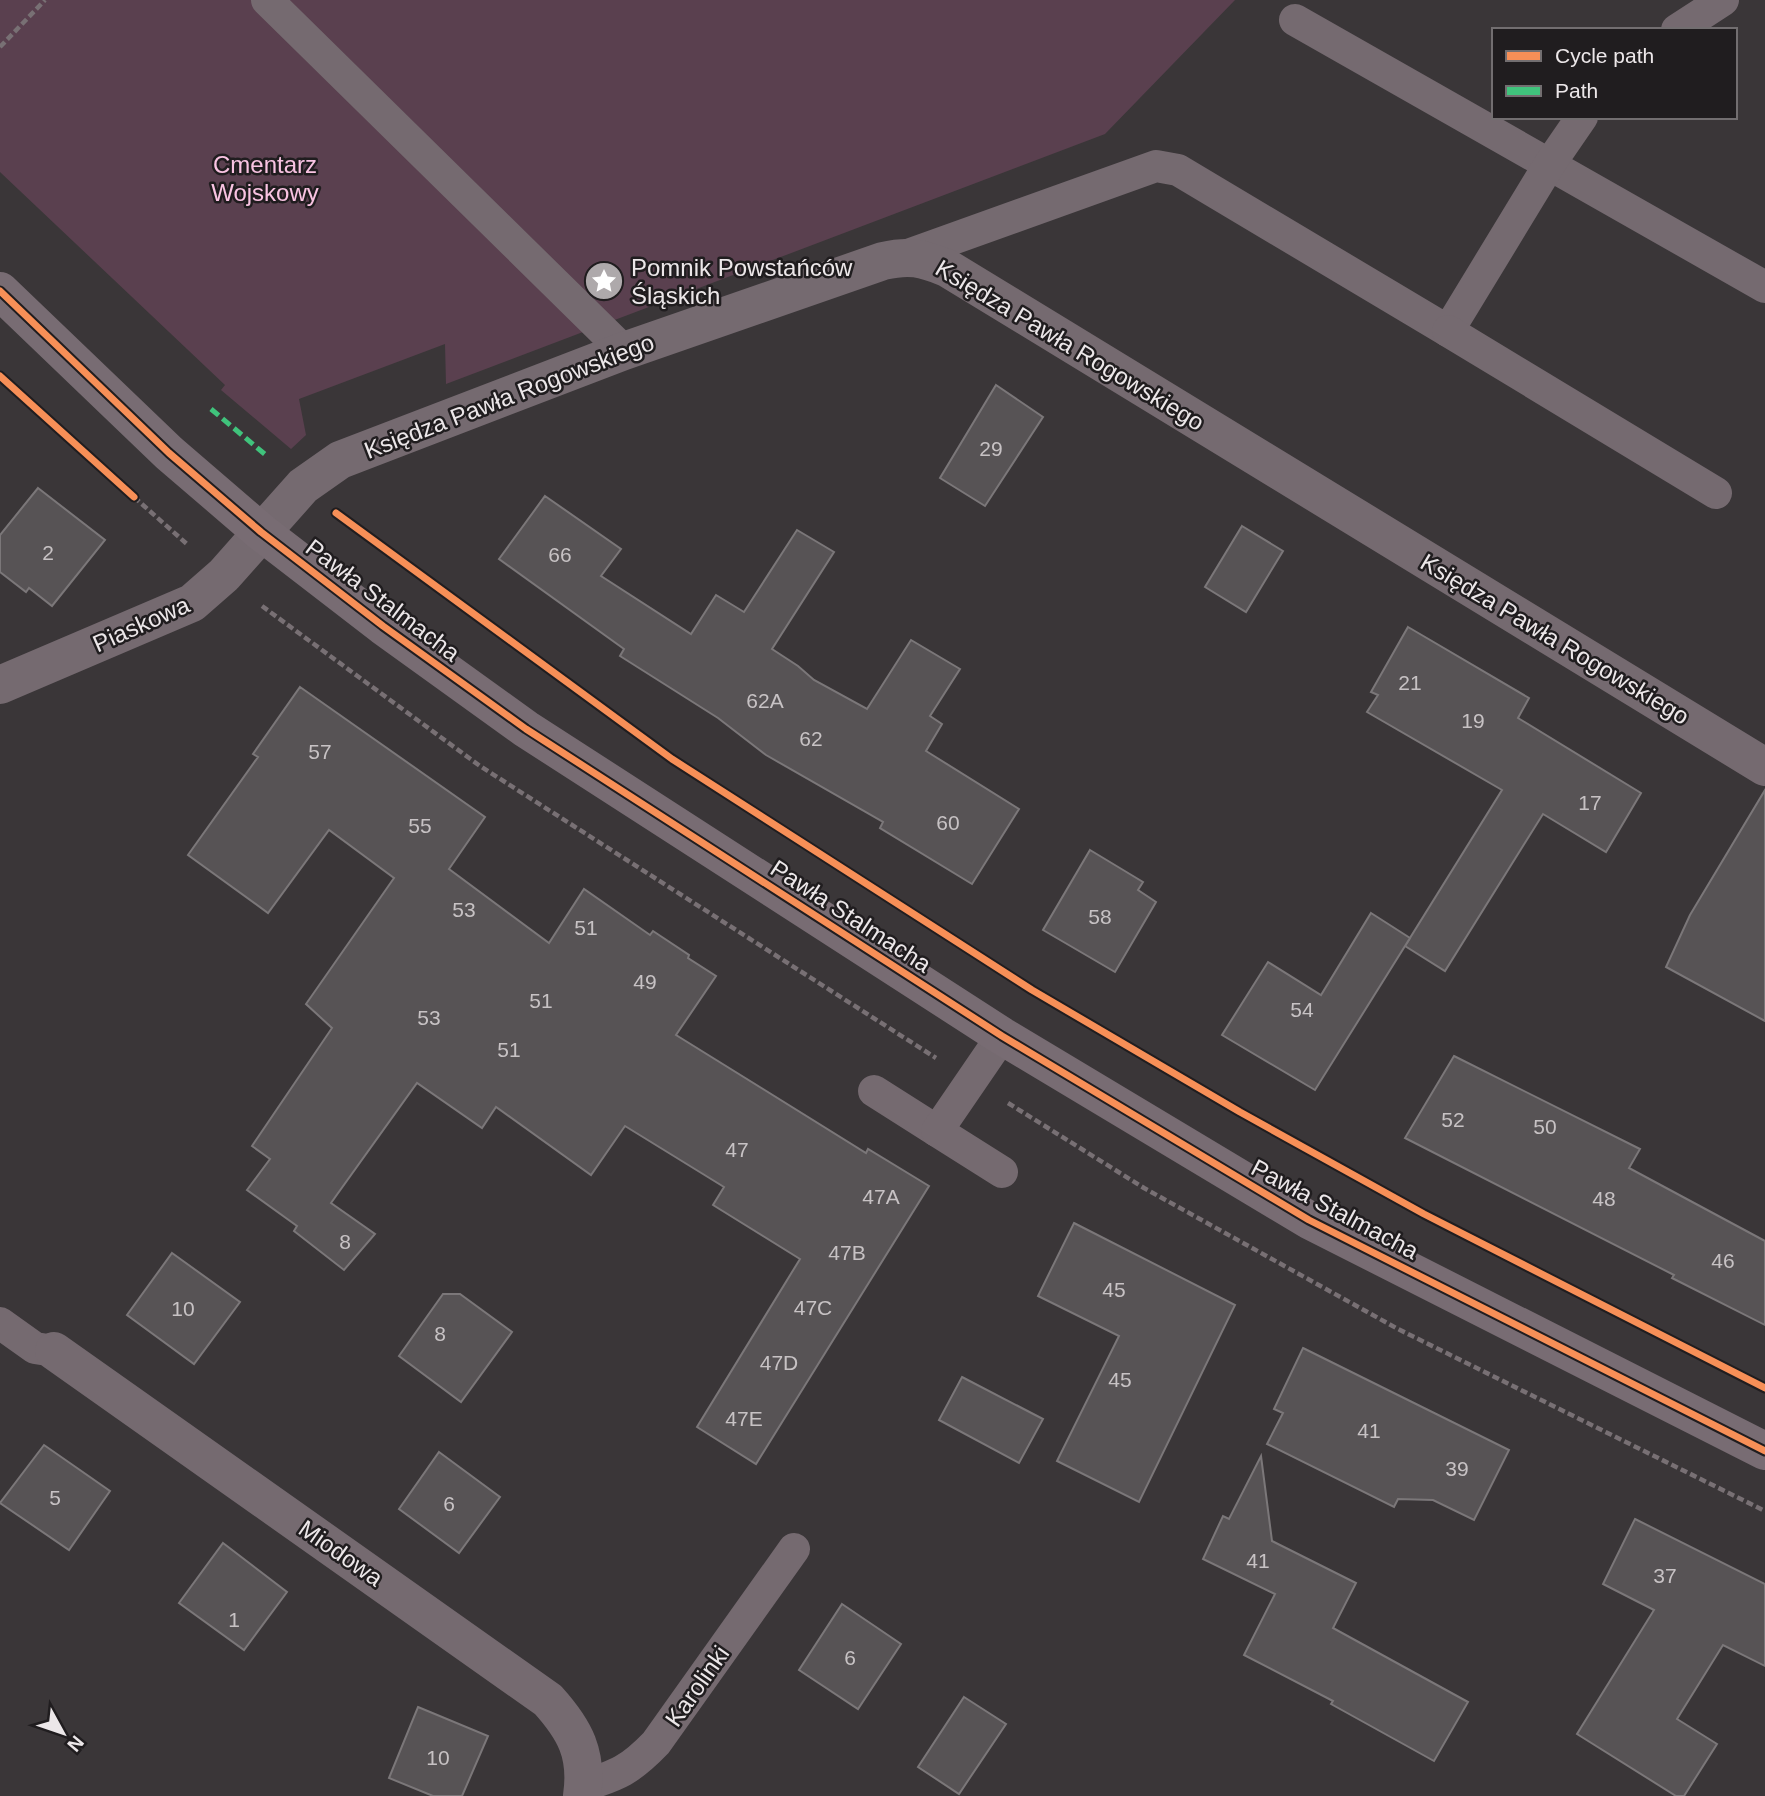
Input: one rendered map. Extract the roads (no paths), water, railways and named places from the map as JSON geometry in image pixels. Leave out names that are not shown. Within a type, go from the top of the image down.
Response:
[{"type":"street","name":"Księdza Pawła Rogowskiego","points":[[261,532],[303,486],[340,460],[624,351],[883,261],[905,256],[928,260],[947,268],[1765,767]]},
{"type":"street","name":"Pawła Stalmacha","points":[[0,291],[169,453],[261,532],[383,626],[526,729],[1002,1036],[1309,1220],[1765,1451]]},
{"type":"street","name":"Piaskowa","points":[[0,685],[192,603],[224,575],[261,532]]},
{"type":"street","name":"Miodowa","points":[[54,1351],[548,1700],[577,1738],[583,1761],[583,1791]]},
{"type":"lane","points":[[267,0],[624,351]]},
{"type":"lane","points":[[1680,28],[1723,0]]},
{"type":"lane","points":[[1295,20],[1765,287]]},
{"type":"lane","points":[[1448,331],[1549,165],[1581,119]]},
{"type":"lane","points":[[905,256],[1156,166],[1178,170],[1716,493]]},
{"type":"lane","points":[[937,1131],[1002,1036]]},
{"type":"lane","points":[[874,1091],[1002,1172]]},
{"type":"lane","points":[[0,1323],[35,1348],[54,1351]]},
{"type":"lane","name":"Karolinki","points":[[583,1791],[625,1771],[656,1743],[794,1549]]},
{"type":"place","name":"Pomnik Powstańców Śląskich","points":[[604,281]]},
{"type":"park label","name":"Cmentarz Wojskowy","points":[[265,178]]}]
